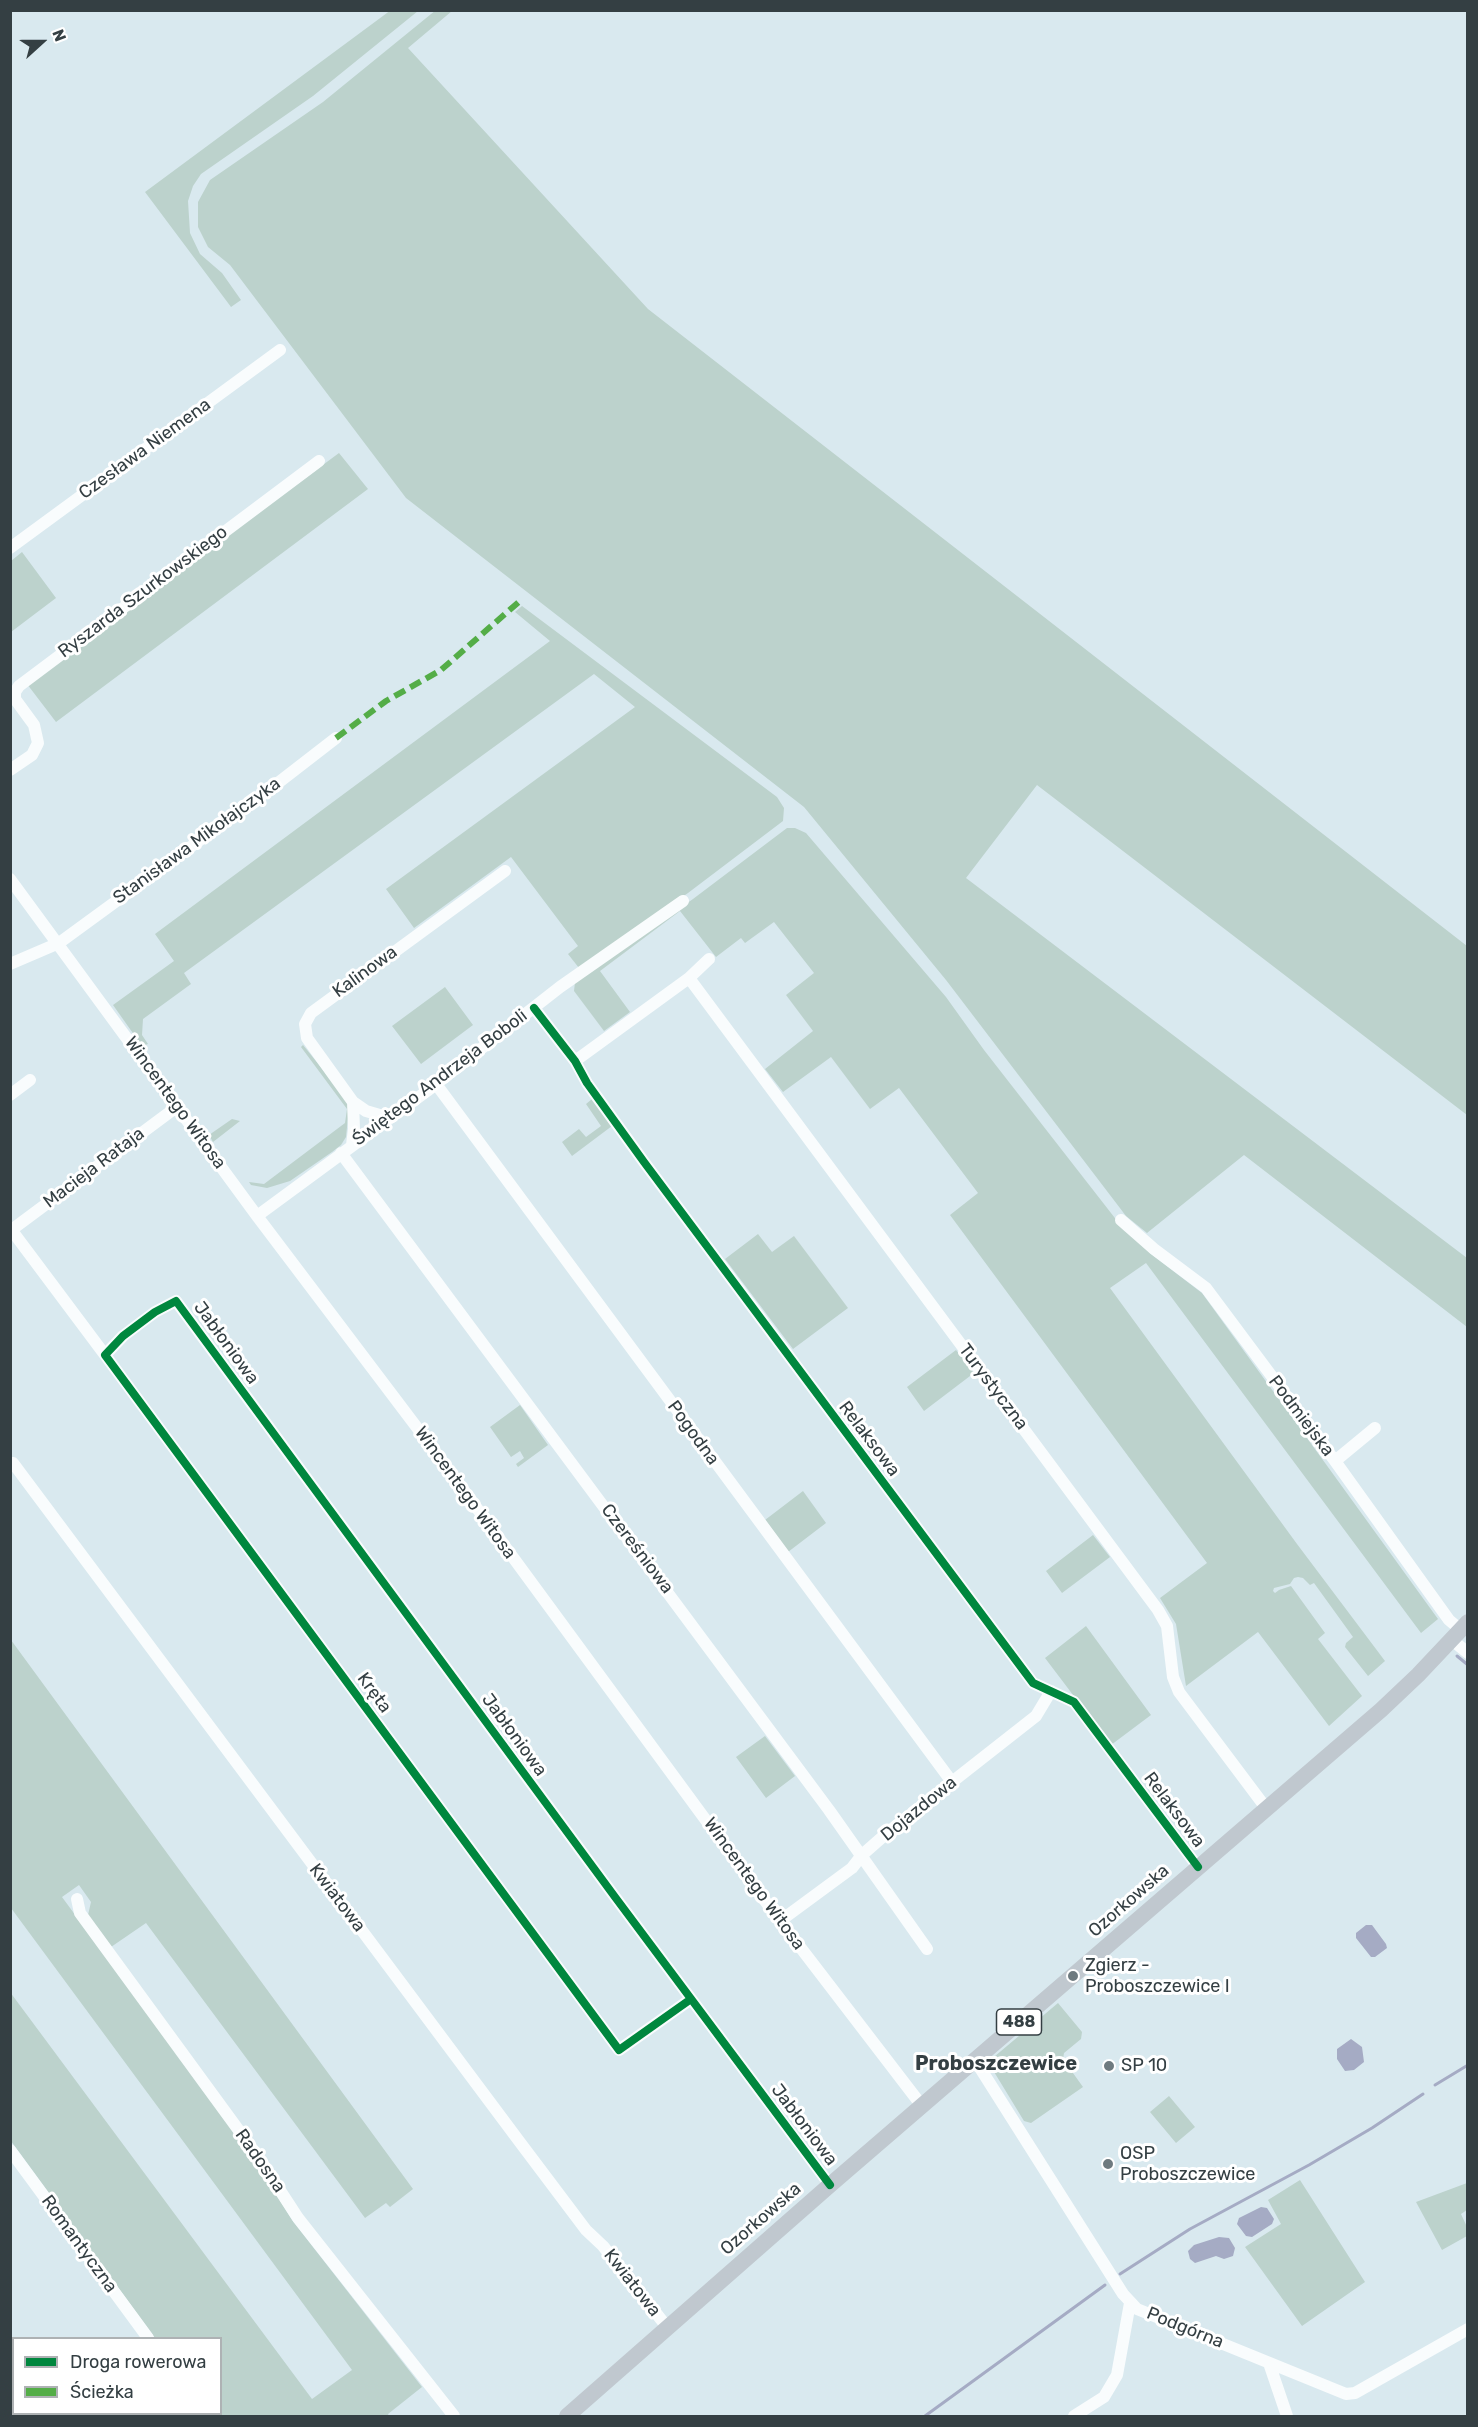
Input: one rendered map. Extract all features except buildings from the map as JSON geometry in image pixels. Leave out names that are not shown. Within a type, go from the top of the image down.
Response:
[{"type":"main road","name":"Ozorkowska","points":[[567,2416],[830,2185],[1381,1710],[1460,1631]]},
{"type":"street","name":"Czesława Niemena","points":[[10,548],[280,350]]},
{"type":"street","name":"Ryszarda Szurkowskiego","points":[[10,770],[32,754],[38,743],[34,725],[15,699],[15,692],[19,686],[319,461]]},
{"type":"street","name":"Stanisława Mikołajczyka","points":[[10,964],[58,943],[336,738]]},
{"type":"street","name":"Kalinowa","points":[[390,1118],[372,1113],[353,1102],[307,1038],[305,1024],[310,1013],[506,871]]},
{"type":"street","name":"Wincentego Witosa","points":[[10,879],[780,1921],[922,2106]]},
{"type":"street","name":"Świętego Andrzeja Boboli","points":[[257,1216],[436,1084],[534,1008],[683,901]]},
{"type":"street","points":[[575,1061],[688,978],[709,959]]},
{"type":"street","name":"Turystyczna","points":[[688,978],[1158,1610],[1167,1626],[1173,1677],[1179,1692],[1266,1809]]},
{"type":"street","name":"Relaksowa","points":[[534,1008],[575,1061],[587,1083],[644,1162],[1033,1683],[1074,1702],[1198,1867]]},
{"type":"street","points":[[10,1095],[30,1080]]},
{"type":"street","name":"Pogodna","points":[[436,1084],[952,1782]]},
{"type":"street","points":[[346,1149],[355,1115],[353,1102]]},
{"type":"street","name":"Macieja Rataja","points":[[11,1229],[178,1106]]},
{"type":"street","name":"Czereśniowa","points":[[346,1149],[862,1855],[888,1896],[927,1949]]},
{"type":"street","name":"Podmiejska","points":[[1121,1220],[1154,1249],[1206,1288],[1335,1461],[1449,1620],[1460,1631],[1467,1653]]},
{"type":"street","points":[[11,1229],[105,1355]]},
{"type":"street","name":"Jabłoniowa","points":[[105,1355],[123,1336],[155,1312],[176,1301],[830,2185]]},
{"type":"street","name":"Kręta","points":[[105,1355],[619,2050],[691,2000]]},
{"type":"street","points":[[1335,1461],[1375,1428]]},
{"type":"street","name":"Kwiatowa","points":[[13,1463],[519,2142],[586,2230],[603,2246],[667,2327]]},
{"type":"street","name":"Dojazdowa","points":[[780,1921],[852,1868],[862,1855],[1036,1716],[1052,1691]]},
{"type":"street","name":"Radosna","points":[[77,1899],[80,1913],[259,2158],[298,2218],[454,2416]]},
{"type":"street","name":"Podgórna","points":[[975,2060],[1130,2303],[1137,2308],[1346,2394],[1355,2393],[1467,2329]]},
{"type":"street","name":"Romantyczna","points":[[10,2150],[147,2337]]},
{"type":"street","points":[[1074,2416],[1104,2397],[1117,2375],[1130,2303]]},
{"type":"street","points":[[1269,2363],[1287,2416]]},
{"type":"green space","points":[[391,10],[418,11],[313,96],[201,174],[193,186],[188,201],[190,233],[200,254],[222,273],[241,300],[231,307],[145,192]]},
{"type":"green space","points":[[436,10],[452,11],[408,48],[648,309],[1467,946],[1467,1115],[1037,785],[966,878],[1467,1258],[1467,1327],[1244,1155],[1147,1233],[1126,1216],[946,980],[804,807],[406,498],[230,265],[208,247],[198,227],[198,202],[210,180],[323,102]]},
{"type":"green space","points":[[339,453],[368,489],[56,722],[27,684]]},
{"type":"green space","points":[[22,552],[56,598],[11,632],[11,561]]},
{"type":"green space","points":[[522,606],[777,797],[784,808],[783,821],[688,893],[579,968],[568,954],[578,946],[511,857],[414,928],[386,889],[635,707],[594,674],[184,973],[191,984],[143,1019],[142,1035],[148,1044],[142,1046],[113,1005],[174,961],[155,934],[550,641],[515,612]]},
{"type":"green space","points":[[787,828],[795,828],[806,833],[946,997],[984,1050],[1118,1222],[1151,1254],[1202,1293],[1438,1619],[1421,1633],[1146,1263],[1110,1288],[1385,1661],[1368,1676],[1345,1647],[1353,1637],[1314,1583],[1310,1585],[1303,1578],[1298,1577],[1294,1578],[1290,1584],[1274,1588],[1275,1593],[1291,1586],[1325,1633],[1318,1639],[1362,1696],[1329,1726],[1258,1632],[1186,1686],[1176,1624],[1160,1598],[1207,1563],[950,1215],[978,1193],[899,1088],[870,1109],[831,1057],[783,1092],[765,1069],[813,1031],[786,995],[814,973],[774,922],[745,943],[741,938],[716,957],[680,911],[600,971],[630,1012],[604,1031],[574,991],[575,982],[693,899]]},
{"type":"green space","points":[[445,987],[473,1025],[421,1064],[392,1026]]},
{"type":"green space","points":[[303,1045],[345,1097],[349,1108],[346,1137],[341,1145],[290,1181],[267,1188],[251,1185],[249,1182],[264,1184],[345,1123],[347,1109],[301,1047]]},
{"type":"green space","points":[[592,1099],[612,1126],[572,1156],[562,1142],[579,1129],[586,1137],[601,1126],[586,1104]]},
{"type":"green space","points":[[232,1119],[240,1121],[213,1142],[209,1135]]},
{"type":"green space","points":[[758,1234],[772,1252],[794,1236],[848,1308],[793,1349],[725,1259]]},
{"type":"green space","points":[[956,1350],[974,1373],[924,1411],[907,1387]]},
{"type":"green space","points":[[520,1405],[548,1445],[518,1467],[516,1464],[524,1458],[520,1451],[511,1457],[490,1427]]},
{"type":"green space","points":[[803,1491],[826,1523],[788,1552],[765,1520]]},
{"type":"green space","points":[[1093,1535],[1110,1557],[1062,1593],[1046,1571]]},
{"type":"green space","points":[[1086,1626],[1151,1715],[1111,1745],[1045,1658]]},
{"type":"green space","points":[[11,1640],[413,2189],[390,2207],[386,2203],[365,2218],[146,1923],[111,1947],[88,1915],[91,1902],[79,1885],[62,1897],[255,2160],[292,2220],[422,2387],[388,2414],[389,2416],[211,2415],[222,2415],[222,2337],[154,2337],[11,2141],[10,1992],[312,2399],[352,2370],[11,1908]]},
{"type":"green space","points":[[765,1736],[795,1776],[766,1798],[736,1757]]},
{"type":"green space","points":[[1058,2003],[1082,2032],[1081,2039],[1064,2053],[1063,2059],[1083,2087],[1031,2123],[1024,2121],[988,2062]]},
{"type":"green space","points":[[1169,2096],[1195,2127],[1176,2143],[1150,2112]]},
{"type":"green space","points":[[1300,2180],[1365,2282],[1302,2326],[1245,2247],[1281,2224],[1268,2200]]},
{"type":"green space","points":[[1467,2183],[1467,2210],[1461,2214],[1467,2227],[1467,2236],[1442,2250],[1416,2202]]},
{"type":"water","points":[[1366,1925],[1372,1925],[1386,1944],[1387,1948],[1375,1957],[1371,1957],[1356,1938],[1356,1933]]},
{"type":"water","points":[[1351,2039],[1362,2047],[1364,2062],[1354,2070],[1345,2071],[1337,2059],[1337,2049]]},
{"type":"water","points":[[1261,2207],[1267,2208],[1274,2219],[1272,2224],[1252,2237],[1246,2236],[1237,2224],[1239,2218]]},
{"type":"water","points":[[1219,2237],[1229,2238],[1235,2248],[1233,2256],[1224,2259],[1216,2256],[1195,2263],[1190,2259],[1188,2251],[1194,2245]]},
{"type":"waterway","points":[[1457,1656],[1468,1665]]},
{"type":"waterway","points":[[1435,2085],[1468,2065]]},
{"type":"waterway","points":[[1120,2274],[1190,2229],[1372,2128],[1423,2094]]},
{"type":"waterway","points":[[925,2416],[1105,2285]]},
{"type":"marked path","points":[[336,738],[386,701],[441,670],[521,600]]},
{"type":"cycle path","points":[[534,1008],[575,1061],[587,1083],[644,1162],[1033,1683],[1074,1702],[1198,1867]]},
{"type":"cycle path","points":[[691,1999],[619,2050],[105,1355],[123,1336],[155,1312],[176,1301],[830,2185]]},
{"type":"place","name":"Zgierz - Proboszczewice I","points":[[1073,1976]]},
{"type":"place","name":"SP 10","points":[[1109,2066]]},
{"type":"place","name":"OSP Proboszczewice","points":[[1108,2164]]},
{"type":"district","name":"Proboszczewice","points":[[996,2064]]}]
